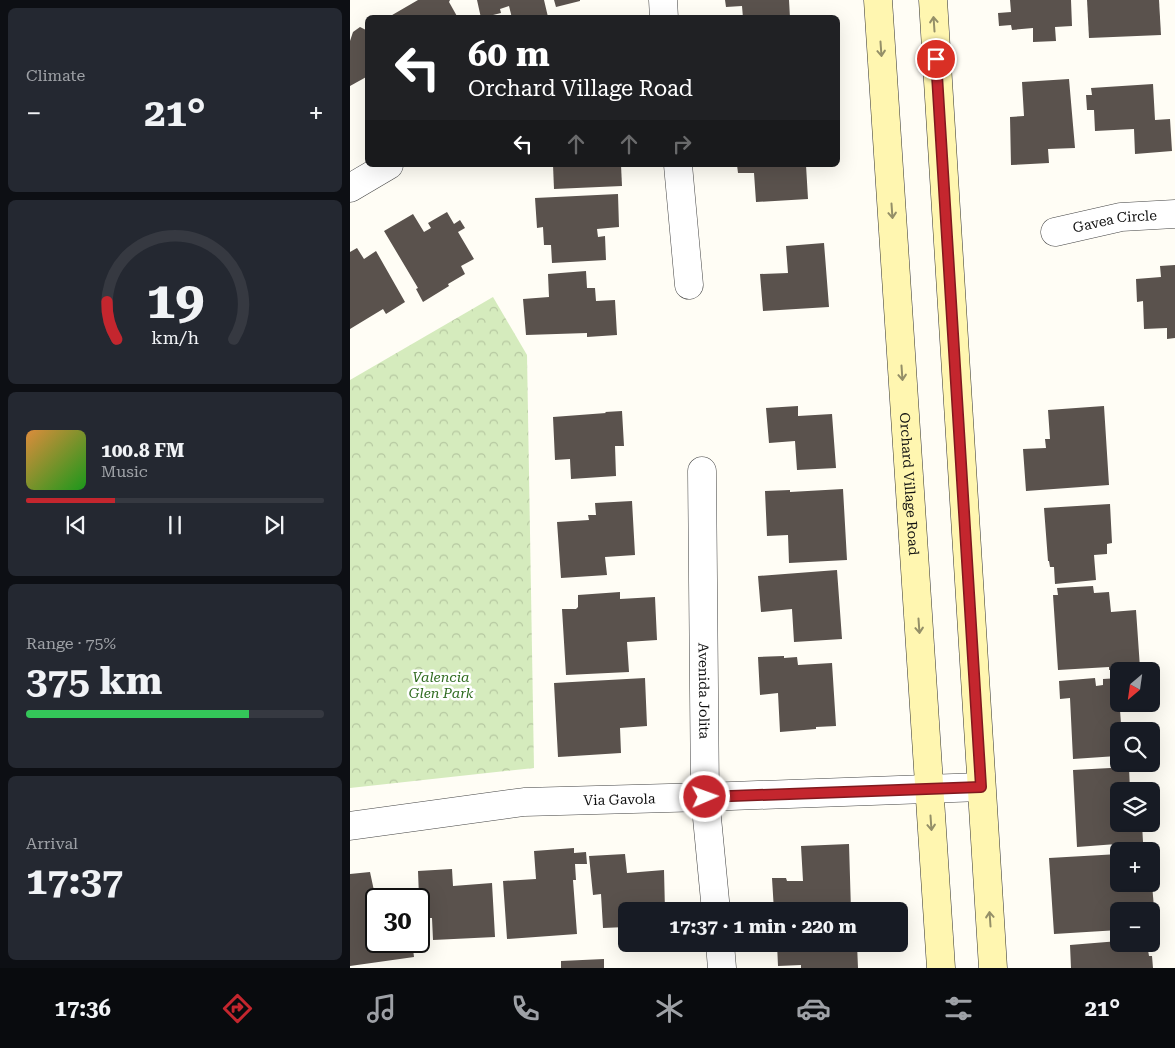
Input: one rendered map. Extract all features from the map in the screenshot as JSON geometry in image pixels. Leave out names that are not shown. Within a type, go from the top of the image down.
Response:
[{"type":"main road","name":"Orchard Village Road","points":[[878,0],[941,968]]},
{"type":"main road","points":[[933,0],[993,968]]},
{"type":"street","points":[[663,0],[664,15]]},
{"type":"street","points":[[350,188],[386,167]]},
{"type":"street","points":[[678,167],[688,285]]},
{"type":"street","name":"Gavea Circle","points":[[1056,232],[1121,217],[1175,214]]},
{"type":"street","name":"Avenida Jolita","points":[[702,471],[705,797],[715,902]]},
{"type":"street","name":"Via Gavola","points":[[350,826],[524,802],[981,787]]},
{"type":"street","points":[[721,952],[722,968]]},
{"type":"green space","name":"Valencia Glen Park","points":[[493,297],[527,355],[534,768],[350,788],[350,380]]},
{"type":"building","points":[[418,0],[450,0],[449,2],[456,15],[392,15]]},
{"type":"building","points":[[477,0],[544,0],[548,15],[511,15],[509,6],[500,9],[501,13],[480,15]]},
{"type":"building","points":[[554,0],[580,0],[580,1],[556,7]]},
{"type":"building","points":[[725,0],[789,0],[790,15],[743,15],[742,6],[726,7]]},
{"type":"building","points":[[1010,0],[1071,0],[1072,26],[1055,27],[1056,41],[1033,42],[1033,28],[1012,30],[1011,25],[999,26],[998,13],[1011,12]]},
{"type":"building","points":[[1087,0],[1159,0],[1161,35],[1089,38]]},
{"type":"building","points":[[360,27],[365,30],[365,78],[350,86],[350,41],[353,32]]},
{"type":"building","points":[[1069,79],[1075,148],[1048,149],[1049,163],[1011,165],[1010,117],[1024,116],[1022,82]]},
{"type":"building","points":[[1153,84],[1155,120],[1170,119],[1172,151],[1135,154],[1134,129],[1095,131],[1094,110],[1087,110],[1086,95],[1092,95],[1091,88]]},
{"type":"building","points":[[553,167],[621,167],[622,186],[554,189]]},
{"type":"building","points":[[737,167],[806,167],[808,199],[756,202],[754,173],[738,173]]},
{"type":"building","points":[[618,194],[619,227],[597,229],[598,237],[605,236],[606,260],[552,263],[551,245],[544,245],[543,227],[537,228],[535,198]]},
{"type":"building","points":[[447,212],[454,224],[460,220],[465,228],[458,232],[474,259],[461,266],[465,274],[423,302],[416,289],[418,288],[384,231],[413,214],[424,232],[431,228],[428,223]]},
{"type":"building","points":[[824,243],[829,307],[763,311],[760,274],[788,273],[786,246]]},
{"type":"building","points":[[357,248],[364,259],[376,251],[405,302],[386,314],[383,309],[350,329],[350,252]]},
{"type":"building","points":[[1175,265],[1175,338],[1167,339],[1167,328],[1144,329],[1143,301],[1137,302],[1136,279],[1161,277],[1160,266]]},
{"type":"building","points":[[586,271],[587,288],[595,288],[596,301],[615,300],[617,335],[587,337],[587,333],[526,335],[523,299],[549,297],[548,274]]},
{"type":"building","points":[[798,406],[798,416],[832,414],[836,468],[797,470],[795,441],[769,443],[766,408]]},
{"type":"building","points":[[1104,406],[1109,485],[1026,491],[1023,449],[1046,448],[1045,439],[1050,439],[1048,410]]},
{"type":"building","points":[[622,411],[624,446],[615,446],[616,476],[571,479],[570,459],[555,460],[553,417]]},
{"type":"building","points":[[843,489],[847,560],[789,563],[788,535],[767,536],[765,491],[790,490],[790,492]]},
{"type":"building","points":[[632,501],[635,555],[605,557],[607,575],[561,578],[557,522],[589,520],[588,515],[596,515],[595,503]]},
{"type":"building","points":[[1110,504],[1112,543],[1107,544],[1107,554],[1094,555],[1096,580],[1055,584],[1054,567],[1050,567],[1048,561],[1044,508]]},
{"type":"building","points":[[837,570],[842,639],[794,642],[792,609],[761,612],[758,576]]},
{"type":"building","points":[[1093,586],[1094,593],[1109,592],[1111,612],[1136,610],[1140,662],[1110,662],[1110,670],[1109,667],[1058,670],[1053,595],[1058,595],[1057,588]]},
{"type":"building","points":[[620,592],[620,599],[655,597],[657,640],[627,642],[629,672],[566,675],[562,609],[576,609],[578,607],[578,595]]},
{"type":"building","points":[[784,656],[784,658],[797,657],[798,665],[832,663],[836,726],[780,732],[778,693],[760,695],[758,657]]},
{"type":"building","points":[[645,678],[647,726],[620,728],[621,753],[558,757],[554,683]]},
{"type":"building","points":[[1095,678],[1096,686],[1103,685],[1103,679],[1110,679],[1110,712],[1120,712],[1121,722],[1110,722],[1110,756],[1073,759],[1070,698],[1060,699],[1059,681]]},
{"type":"building","points":[[1110,768],[1110,772],[1129,772],[1130,782],[1110,782],[1110,832],[1142,832],[1143,842],[1110,842],[1110,844],[1077,847],[1073,770]]},
{"type":"building","points":[[849,844],[851,902],[773,902],[772,878],[786,878],[787,881],[803,881],[801,846]]},
{"type":"building","points":[[574,848],[574,853],[586,852],[587,864],[575,864],[576,880],[573,880],[577,934],[507,939],[503,881],[536,879],[534,851]]},
{"type":"building","points":[[625,854],[627,873],[664,870],[665,902],[618,902],[618,927],[603,928],[601,894],[593,895],[589,856]]},
{"type":"building","points":[[1110,855],[1110,892],[1153,892],[1154,902],[1110,902],[1110,931],[1054,934],[1049,858]]},
{"type":"building","points":[[452,869],[453,886],[492,883],[495,937],[433,940],[432,918],[430,918],[430,888],[419,888],[418,871]]},
{"type":"building","points":[[370,872],[373,888],[365,888],[365,953],[414,953],[414,957],[350,966],[350,874]]},
{"type":"building","points":[[1110,942],[1110,952],[1148,952],[1149,956],[1152,956],[1153,968],[1071,968],[1070,945]]},
{"type":"building","points":[[777,952],[857,952],[858,968],[801,968],[801,965],[778,966]]},
{"type":"building","points":[[604,959],[604,968],[561,968],[561,961]]},
{"type":"route","points":[[705,797],[981,787],[936,59]]}]
